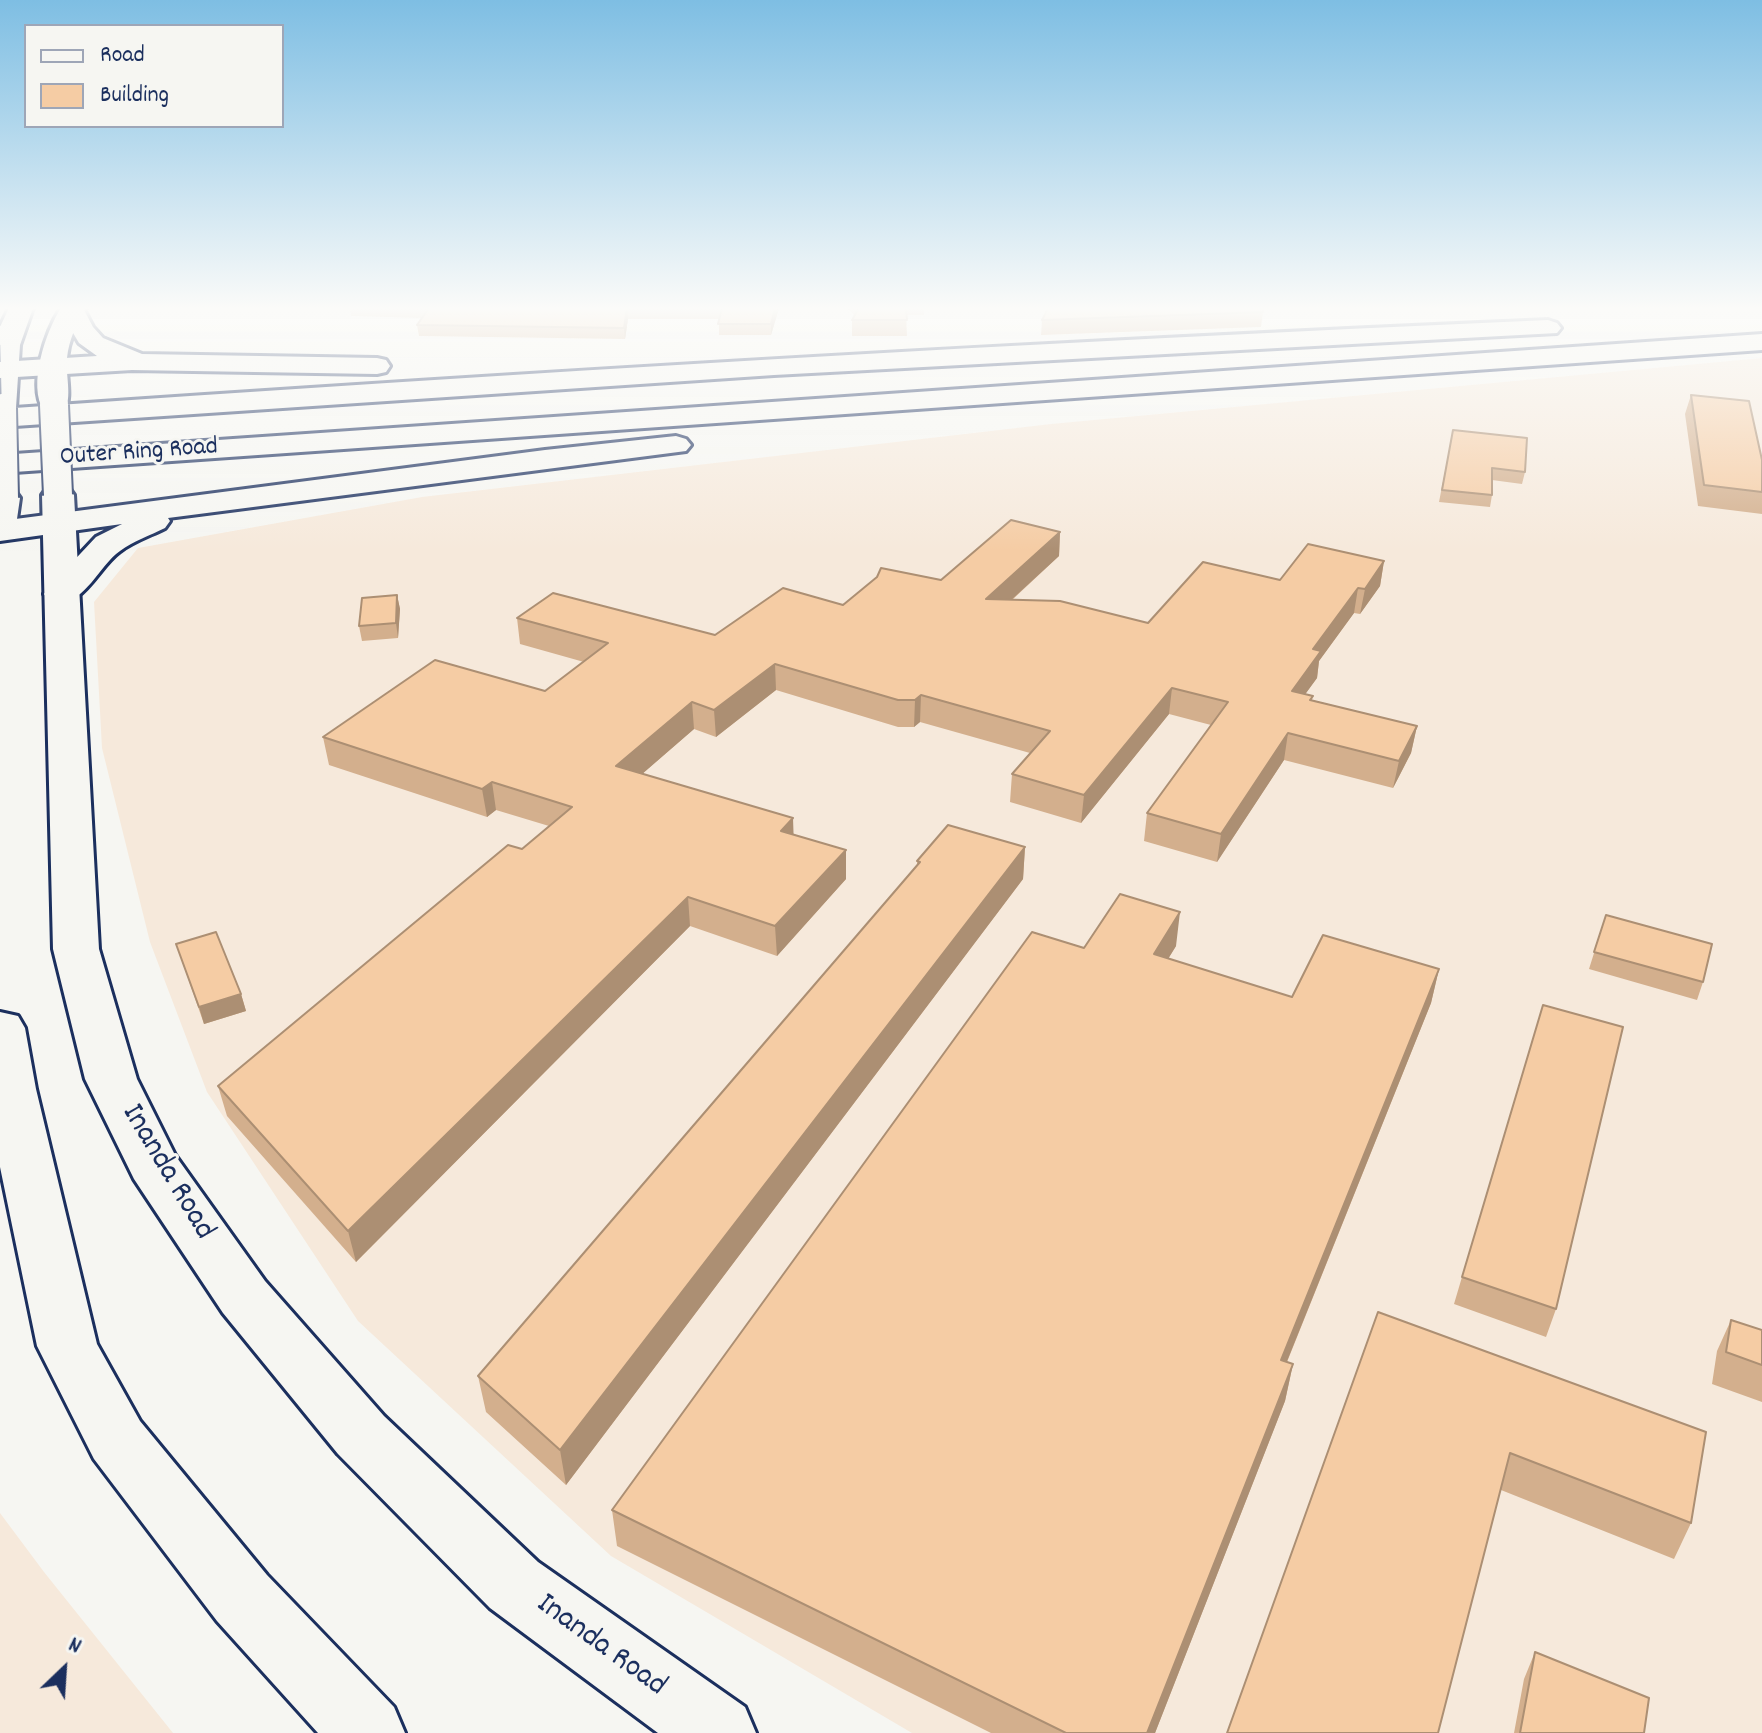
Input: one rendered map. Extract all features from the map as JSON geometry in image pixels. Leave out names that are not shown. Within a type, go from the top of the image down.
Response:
[{"type":"main road","points":[[1,510],[2,389]]},
{"type":"main road","name":"Inanda Road","points":[[53,389],[76,949],[111,1079],[153,1165],[244,1297],[361,1435],[514,1585],[719,1733]]},
{"type":"main road","points":[[1,420],[462,389]]},
{"type":"main road","name":"Outer Ring Road","points":[[1,420],[539,389]]},
{"type":"main road","name":"Outer Ring Road","points":[[0,464],[1094,389]]},
{"type":"main road","points":[[1,510],[1212,389]]},
{"type":"main road","points":[[1,510],[58,510],[273,495],[545,459],[1055,409],[1212,389]]},
{"type":"main road","points":[[61,577],[108,544],[158,520],[273,495]]},
{"type":"main road","points":[[0,1028],[10,1089],[67,1346],[117,1440],[242,1598],[368,1733]]},
{"type":"shaded area","points":[[1429,389],[1762,389],[1762,1733],[912,1733],[611,1556],[358,1321],[207,1092],[150,942],[102,748],[94,602],[138,548],[422,497],[1051,424]]},
{"type":"shaded area","points":[[0,1513],[44,1572],[173,1733],[0,1733]]},
{"type":"building","points":[[1691,395],[1749,401],[1762,460],[1762,492],[1704,485]]},
{"type":"building","points":[[1453,430],[1527,438],[1525,472],[1492,468],[1492,495],[1442,490]]},
{"type":"building","points":[[1011,520],[1060,532],[986,599],[1060,601],[1148,623],[1203,562],[1280,580],[1308,544],[1384,561],[1365,589],[1358,588],[1313,649],[1321,651],[1292,691],[1313,696],[1310,700],[1417,726],[1399,761],[1288,733],[1221,834],[1147,813],[1228,702],[1172,688],[1084,795],[1012,774],[1050,731],[921,695],[915,700],[898,700],[775,664],[714,710],[692,702],[616,766],[793,818],[781,831],[846,850],[775,926],[688,897],[348,1231],[218,1086],[508,845],[522,849],[572,807],[492,782],[482,789],[323,737],[435,660],[545,691],[608,643],[517,618],[553,593],[715,635],[783,588],[843,605],[877,577],[881,568],[941,580]]},
{"type":"building","points":[[397,595],[396,623],[359,626],[362,598]]},
{"type":"building","points":[[948,825],[1025,847],[560,1450],[478,1376],[920,862],[917,861]]},
{"type":"building","points":[[1120,894],[1180,912],[1154,954],[1292,997],[1323,935],[1439,969],[1281,1360],[1293,1364],[1147,1733],[1066,1733],[612,1510],[1032,932],[1084,948]]},
{"type":"building","points":[[1606,915],[1712,944],[1703,982],[1594,952]]},
{"type":"building","points":[[216,932],[241,994],[199,1007],[176,944]]},
{"type":"building","points":[[1543,1005],[1623,1027],[1556,1309],[1462,1277]]},
{"type":"building","points":[[1378,1312],[1706,1432],[1691,1523],[1510,1453],[1438,1733],[1227,1733]]},
{"type":"building","points":[[1731,1320],[1762,1330],[1762,1365],[1726,1352]]},
{"type":"building","points":[[1535,1652],[1649,1698],[1644,1733],[1520,1733]]}]
